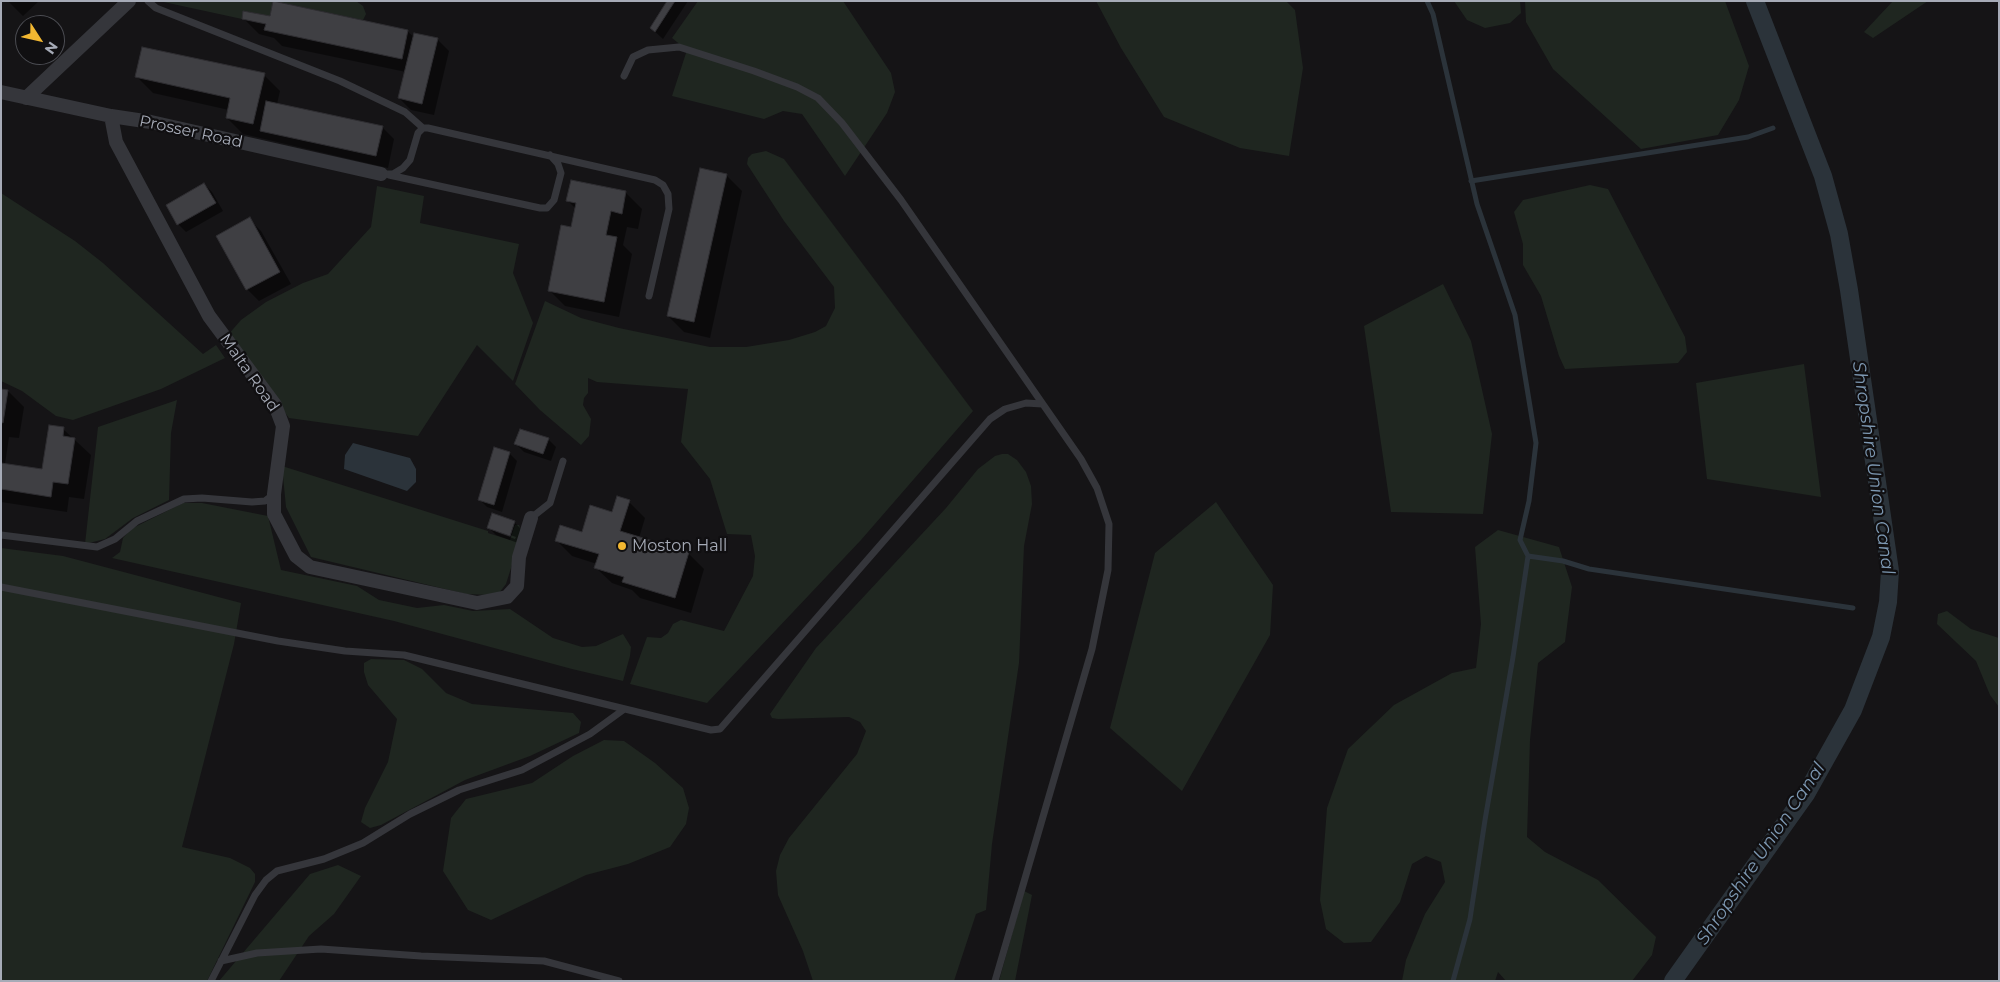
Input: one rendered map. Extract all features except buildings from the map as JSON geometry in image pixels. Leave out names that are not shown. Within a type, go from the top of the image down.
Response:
[{"type":"street","points":[[26,98],[129,1]]},
{"type":"street","name":"Prosser Road","points":[[1,92],[111,116],[151,122],[381,174]]},
{"type":"street","name":"Malta Road","points":[[111,116],[116,142],[209,316],[275,405],[283,426],[274,494],[274,514],[296,556],[310,567],[477,603],[507,597],[517,586],[519,557],[531,518]]},
{"type":"lane","points":[[148,1],[156,8],[340,81],[406,112],[423,128],[655,180],[663,185],[668,194],[669,209],[649,296]]},
{"type":"lane","points":[[624,76],[633,57],[648,50],[679,47],[754,70],[797,87],[818,98],[842,124],[901,200],[1081,459],[1097,488],[1109,524],[1108,570],[1092,649],[995,981]]},
{"type":"lane","points":[[381,174],[393,174],[410,160],[418,133],[423,128]]},
{"type":"lane","points":[[381,174],[547,208],[554,200],[560,173],[558,164],[550,156]]},
{"type":"lane","points":[[1,587],[278,641],[345,651],[404,655],[623,710],[711,730],[720,729],[990,419],[1006,408],[1026,403],[1042,404]]},
{"type":"lane","points":[[531,518],[550,503],[563,461]]},
{"type":"lane","points":[[1,535],[97,547],[115,539],[137,521],[184,499],[202,498],[252,502],[266,501],[274,494]]},
{"type":"lane","points":[[211,981],[255,895],[266,880],[277,871],[324,859],[363,843],[410,814],[459,790],[522,770],[590,734],[623,710]]},
{"type":"lane","points":[[221,961],[257,954],[321,949],[421,956],[544,961],[619,981]]},
{"type":"shaded area","points":[[159,1],[273,1],[270,16],[244,11],[242,19]]},
{"type":"shaded area","points":[[273,1],[356,1],[363,6],[366,14],[363,20]]},
{"type":"shaded area","points":[[698,1],[843,1],[891,73],[895,92],[887,113],[845,176],[802,114],[783,111],[764,119],[672,96],[687,50],[672,38]]},
{"type":"shaded area","points":[[1096,1],[1286,1],[1295,10],[1303,68],[1289,156],[1240,148],[1164,117],[1121,48]]},
{"type":"shaded area","points":[[1454,1],[1520,1],[1521,13],[1510,23],[1485,28],[1467,20]]},
{"type":"shaded area","points":[[1525,1],[1725,1],[1749,66],[1739,100],[1718,135],[1641,149],[1553,69],[1526,22]]},
{"type":"shaded area","points":[[1893,1],[1928,1],[1873,38],[1864,32]]},
{"type":"shaded area","points":[[766,151],[784,159],[973,411],[861,540],[707,703],[630,684],[647,637],[661,638],[668,633],[673,624],[681,620],[724,631],[753,576],[755,556],[751,535],[727,534],[710,479],[681,442],[688,389],[597,382],[588,378],[588,393],[584,398],[583,405],[591,419],[589,436],[581,445],[540,410],[515,384],[545,301],[581,318],[710,347],[746,347],[789,340],[815,332],[826,326],[835,308],[834,287],[784,221],[747,164],[748,158],[752,154]]},
{"type":"shaded area","points":[[1590,185],[1608,189],[1685,337],[1687,352],[1678,363],[1565,369],[1559,356],[1541,296],[1523,265],[1523,244],[1514,212],[1523,200]]},
{"type":"shaded area","points":[[377,186],[424,196],[420,223],[519,244],[513,273],[533,323],[513,381],[477,345],[418,436],[289,418],[227,336],[241,320],[266,302],[303,283],[328,274],[371,227]]},
{"type":"shaded area","points":[[1,193],[75,241],[103,263],[203,354],[216,345],[225,358],[161,389],[73,420],[56,416],[22,391],[1,381]]},
{"type":"shaded area","points":[[1443,284],[1471,341],[1492,434],[1483,514],[1391,512],[1364,326]]},
{"type":"shaded area","points":[[1804,364],[1821,497],[1707,479],[1696,383]]},
{"type":"shaded area","points":[[177,400],[171,433],[169,500],[133,518],[105,539],[85,544],[98,427]]},
{"type":"shaded area","points":[[353,443],[410,458],[416,469],[416,482],[407,491],[344,469],[345,455]]},
{"type":"shaded area","points":[[1008,454],[1017,460],[1026,472],[1031,486],[1032,504],[1024,546],[1019,663],[992,844],[986,910],[976,914],[954,981],[813,981],[803,951],[778,895],[776,871],[780,855],[789,838],[857,754],[866,731],[860,722],[849,717],[778,719],[772,718],[770,714],[816,648],[946,508],[978,469],[995,456]]},
{"type":"shaded area","points":[[282,466],[488,531],[488,533],[510,540],[515,525],[519,525],[522,533],[506,584],[499,593],[488,595],[466,594],[311,557],[286,507]]},
{"type":"shaded area","points":[[1216,502],[1273,585],[1270,635],[1182,791],[1110,728],[1155,553]]},
{"type":"shaded area","points":[[183,503],[202,503],[268,516],[281,570],[357,586],[379,600],[417,608],[444,605],[473,611],[510,609],[553,638],[582,647],[596,646],[623,634],[631,647],[623,681],[394,621],[112,558],[120,552],[123,538],[131,529]]},
{"type":"shaded area","points":[[1498,530],[1559,547],[1572,587],[1565,642],[1538,663],[1530,740],[1527,837],[1545,852],[1598,880],[1656,937],[1652,955],[1632,981],[1506,981],[1498,972],[1495,981],[1402,981],[1406,960],[1425,914],[1445,882],[1441,862],[1426,856],[1412,864],[1400,902],[1371,942],[1344,943],[1326,929],[1320,900],[1327,808],[1348,749],[1394,705],[1452,673],[1476,668],[1481,624],[1475,547]]},
{"type":"shaded area","points":[[1,548],[63,556],[241,603],[234,644],[182,847],[230,858],[250,868],[255,874],[255,882],[207,981],[1,981]]},
{"type":"shaded area","points":[[1947,611],[1971,629],[1999,638],[1999,707],[1990,695],[1976,661],[1937,624],[1938,614]]},
{"type":"shaded area","points":[[371,659],[404,660],[422,669],[446,693],[472,704],[573,713],[581,722],[579,733],[530,756],[465,780],[381,825],[370,828],[361,822],[365,808],[388,762],[397,719],[368,685],[364,672],[364,663]]},
{"type":"shaded area","points":[[604,740],[624,741],[655,763],[683,788],[689,808],[686,824],[670,847],[628,864],[586,875],[491,920],[468,910],[443,871],[451,818],[466,799],[532,783],[573,756]]},
{"type":"shaded area","points":[[338,865],[361,876],[334,914],[309,936],[279,981],[219,981],[310,874]]},
{"type":"shaded area","points":[[1024,891],[1032,895],[1015,981],[999,981]]},
{"type":"waterway","points":[[1427,1],[1433,14],[1477,204],[1515,315],[1536,443],[1529,501],[1520,540],[1528,556],[1513,657],[1470,919],[1453,981]]},
{"type":"waterway","name":"Shropshire Union Canal","points":[[1673,981],[1806,794],[1853,710],[1881,637],[1888,602],[1890,571],[1849,290],[1839,234],[1823,176],[1755,1]]},
{"type":"waterway","points":[[1471,181],[1748,137],[1773,128]]},
{"type":"waterway","points":[[1528,556],[1563,561],[1589,569],[1853,608]]},
{"type":"place","name":"Moston Hall","points":[[622,546]]}]
